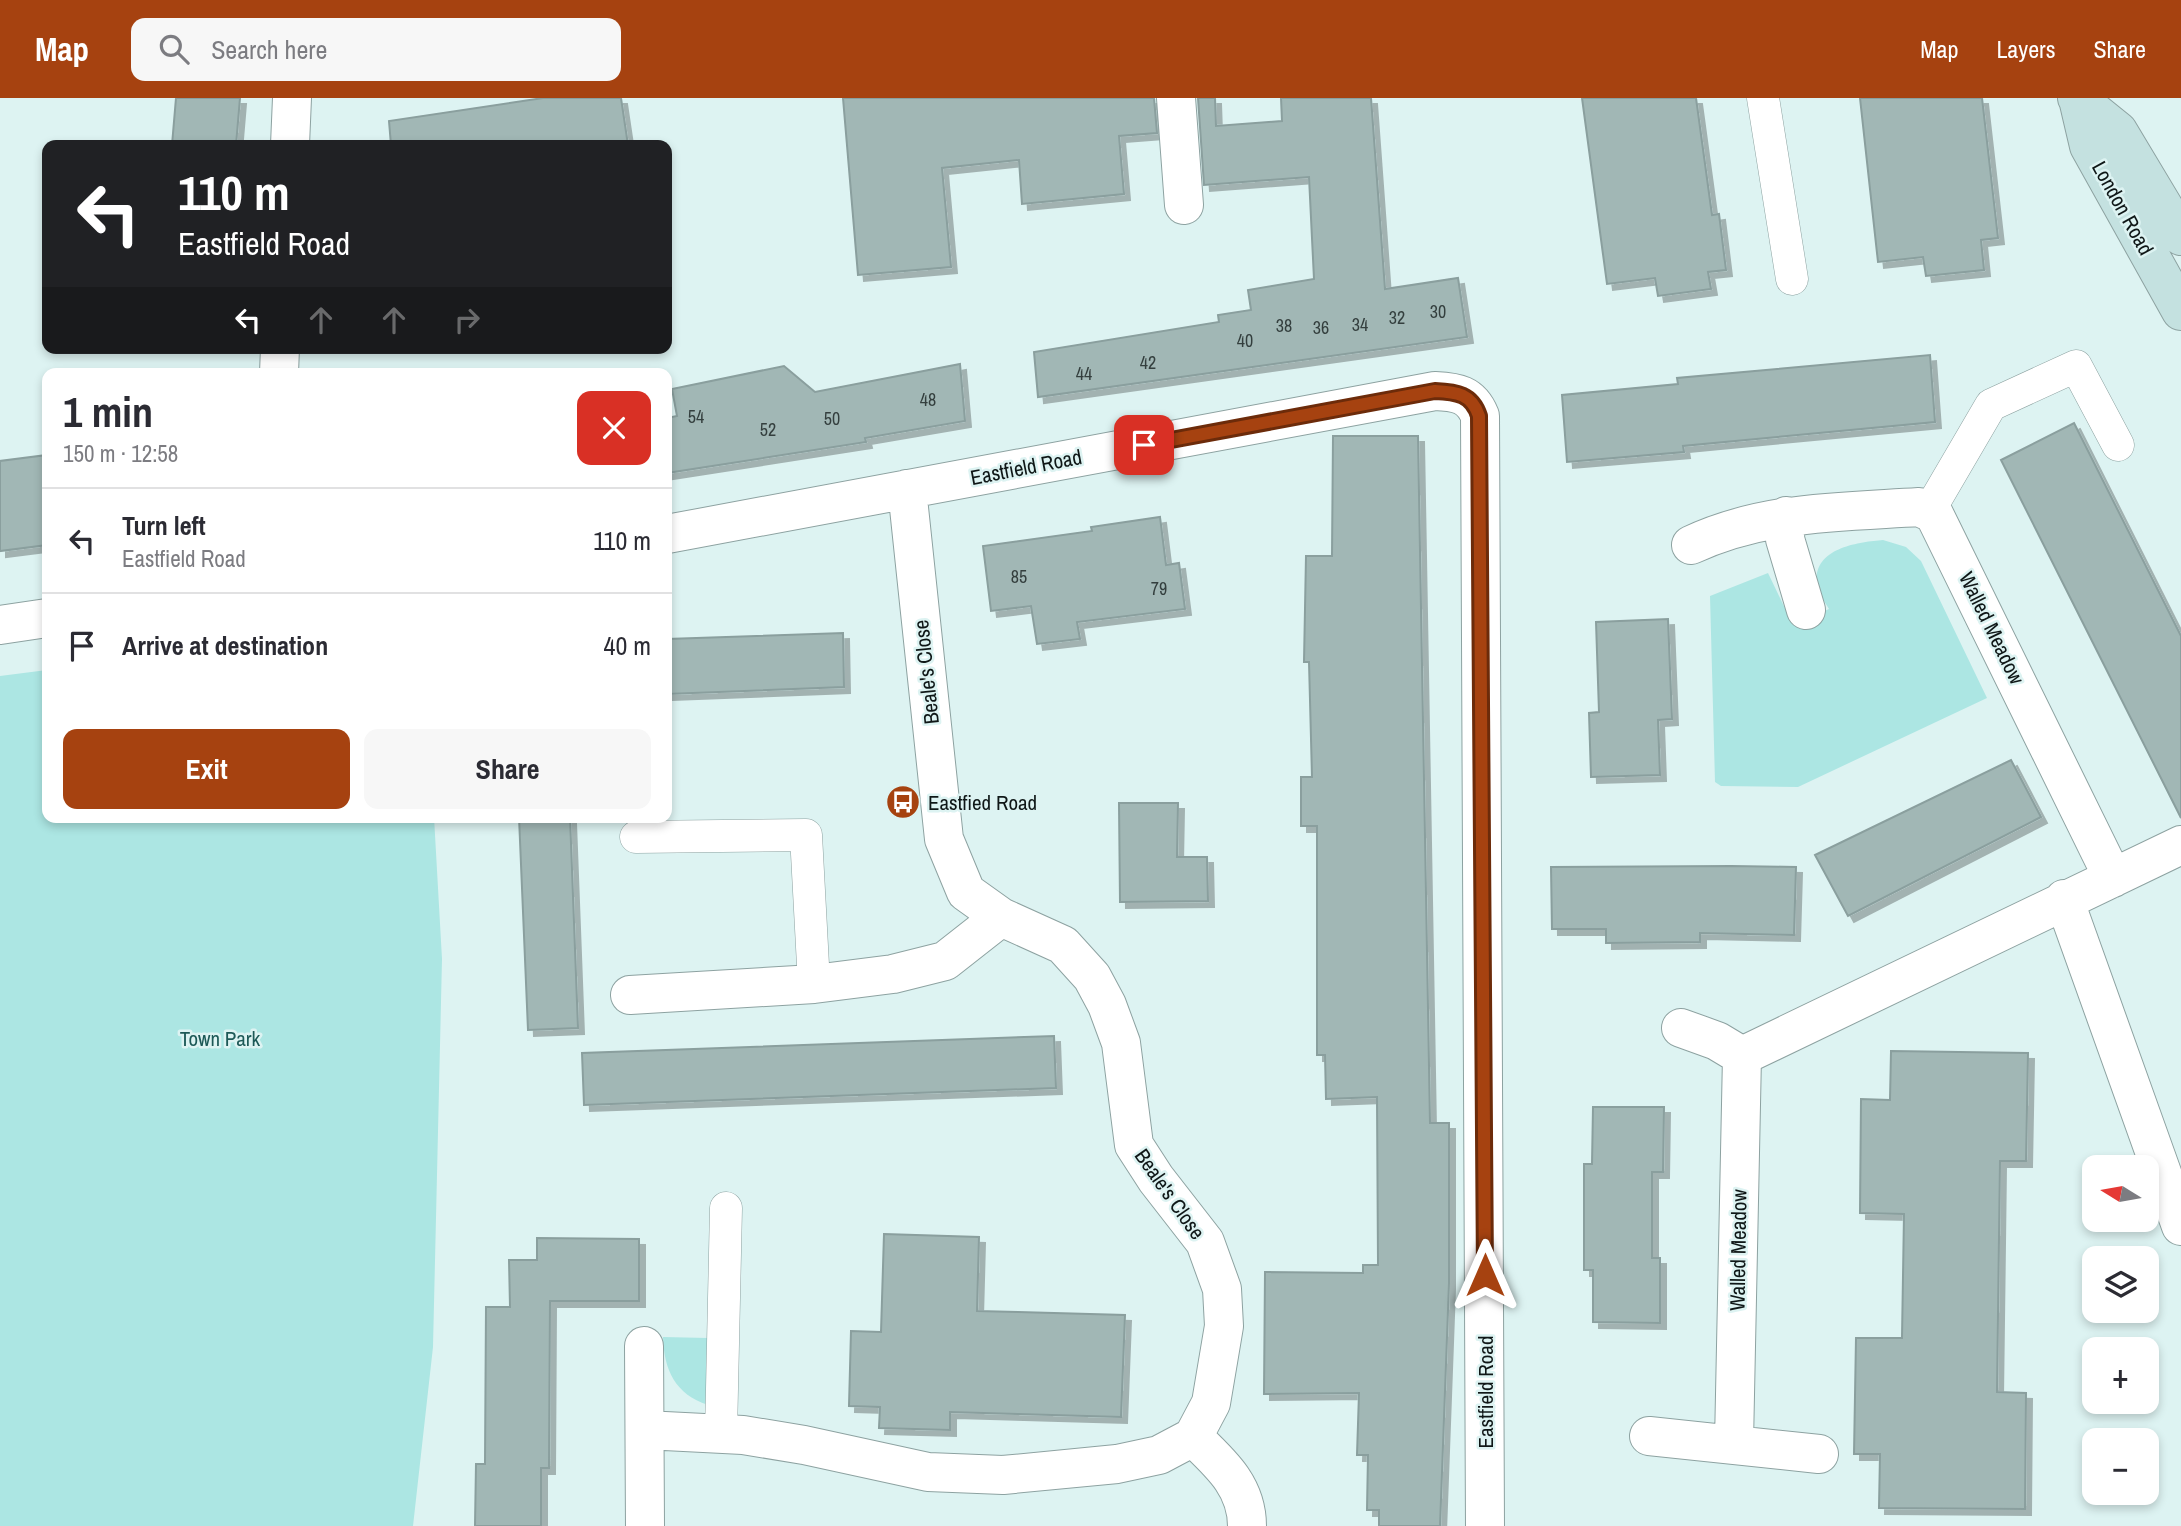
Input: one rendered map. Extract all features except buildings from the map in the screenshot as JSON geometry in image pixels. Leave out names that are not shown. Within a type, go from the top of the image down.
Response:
[{"type":"street","points":[[290,140],[292,98]]},
{"type":"street","points":[[1176,98],[1184,205]]},
{"type":"street","name":"London Road","points":[[2078,99],[2118,131],[2181,236]]},
{"type":"street","name":"London Road","points":[[2078,99],[2089,146],[2181,312]]},
{"type":"street","name":"Eastfield Road","points":[[672,533],[1435,391],[1465,395],[1475,404],[1479,416],[1486,1107],[1485,1526]]},
{"type":"street","name":"Beale's Close","points":[[907,489],[944,839],[966,892],[1001,917],[1063,945],[1092,977],[1107,1005],[1121,1043],[1135,1145],[1156,1179],[1205,1242],[1222,1289],[1224,1326],[1212,1403],[1193,1437]]},
{"type":"street","points":[[1691,545],[1718,532],[1787,516],[1919,507],[1928,511]]},
{"type":"street","name":"Walled Meadow","points":[[1928,511],[1934,514],[1948,538],[2113,878]]},
{"type":"street","points":[[1787,516],[1785,539],[1806,610]]},
{"type":"street","points":[[0,625],[42,619]]},
{"type":"street","points":[[1681,1028],[1717,1041],[1742,1056],[2181,845]]},
{"type":"street","points":[[2064,899],[2181,1226]]},
{"type":"street","points":[[630,995],[814,984],[893,974],[945,961],[1001,917]]},
{"type":"street","name":"Walled Meadow","points":[[1734,1443],[1742,1056]]},
{"type":"street","points":[[643,1346],[645,1526]]},
{"type":"street","points":[[645,1430],[721,1434],[804,1445],[875,1463],[928,1472],[1003,1475],[1116,1464],[1159,1455],[1193,1437],[1233,1476],[1247,1511],[1247,1526]]},
{"type":"street","points":[[1649,1436],[1819,1454]]},
{"type":"lane","points":[[1763,98],[1792,279]]},
{"type":"lane","points":[[1928,511],[1991,405],[2076,366],[2118,445]]},
{"type":"lane","points":[[636,837],[806,835],[814,984]]},
{"type":"lane","points":[[721,1434],[726,1208]]},
{"type":"green space","points":[[1883,540],[1906,547],[1921,561],[1987,698],[1798,787],[1721,786],[1715,782],[1710,596],[1768,573],[1793,625],[1829,609],[1820,594],[1817,572],[1829,555],[1850,545]]},
{"type":"green space","name":"Town Park","points":[[42,671],[42,823],[434,823],[442,959],[433,1347],[413,1526],[0,1526],[0,676]]},
{"type":"green space","points":[[663,1337],[708,1338],[708,1405],[687,1394],[674,1379],[666,1360]]},
{"type":"place","name":"Eastfied Road","points":[[903,802]]},
{"type":"route","points":[[1144,445],[1435,391],[1465,395],[1475,404],[1479,416],[1486,1107],[1485,1275]]}]
